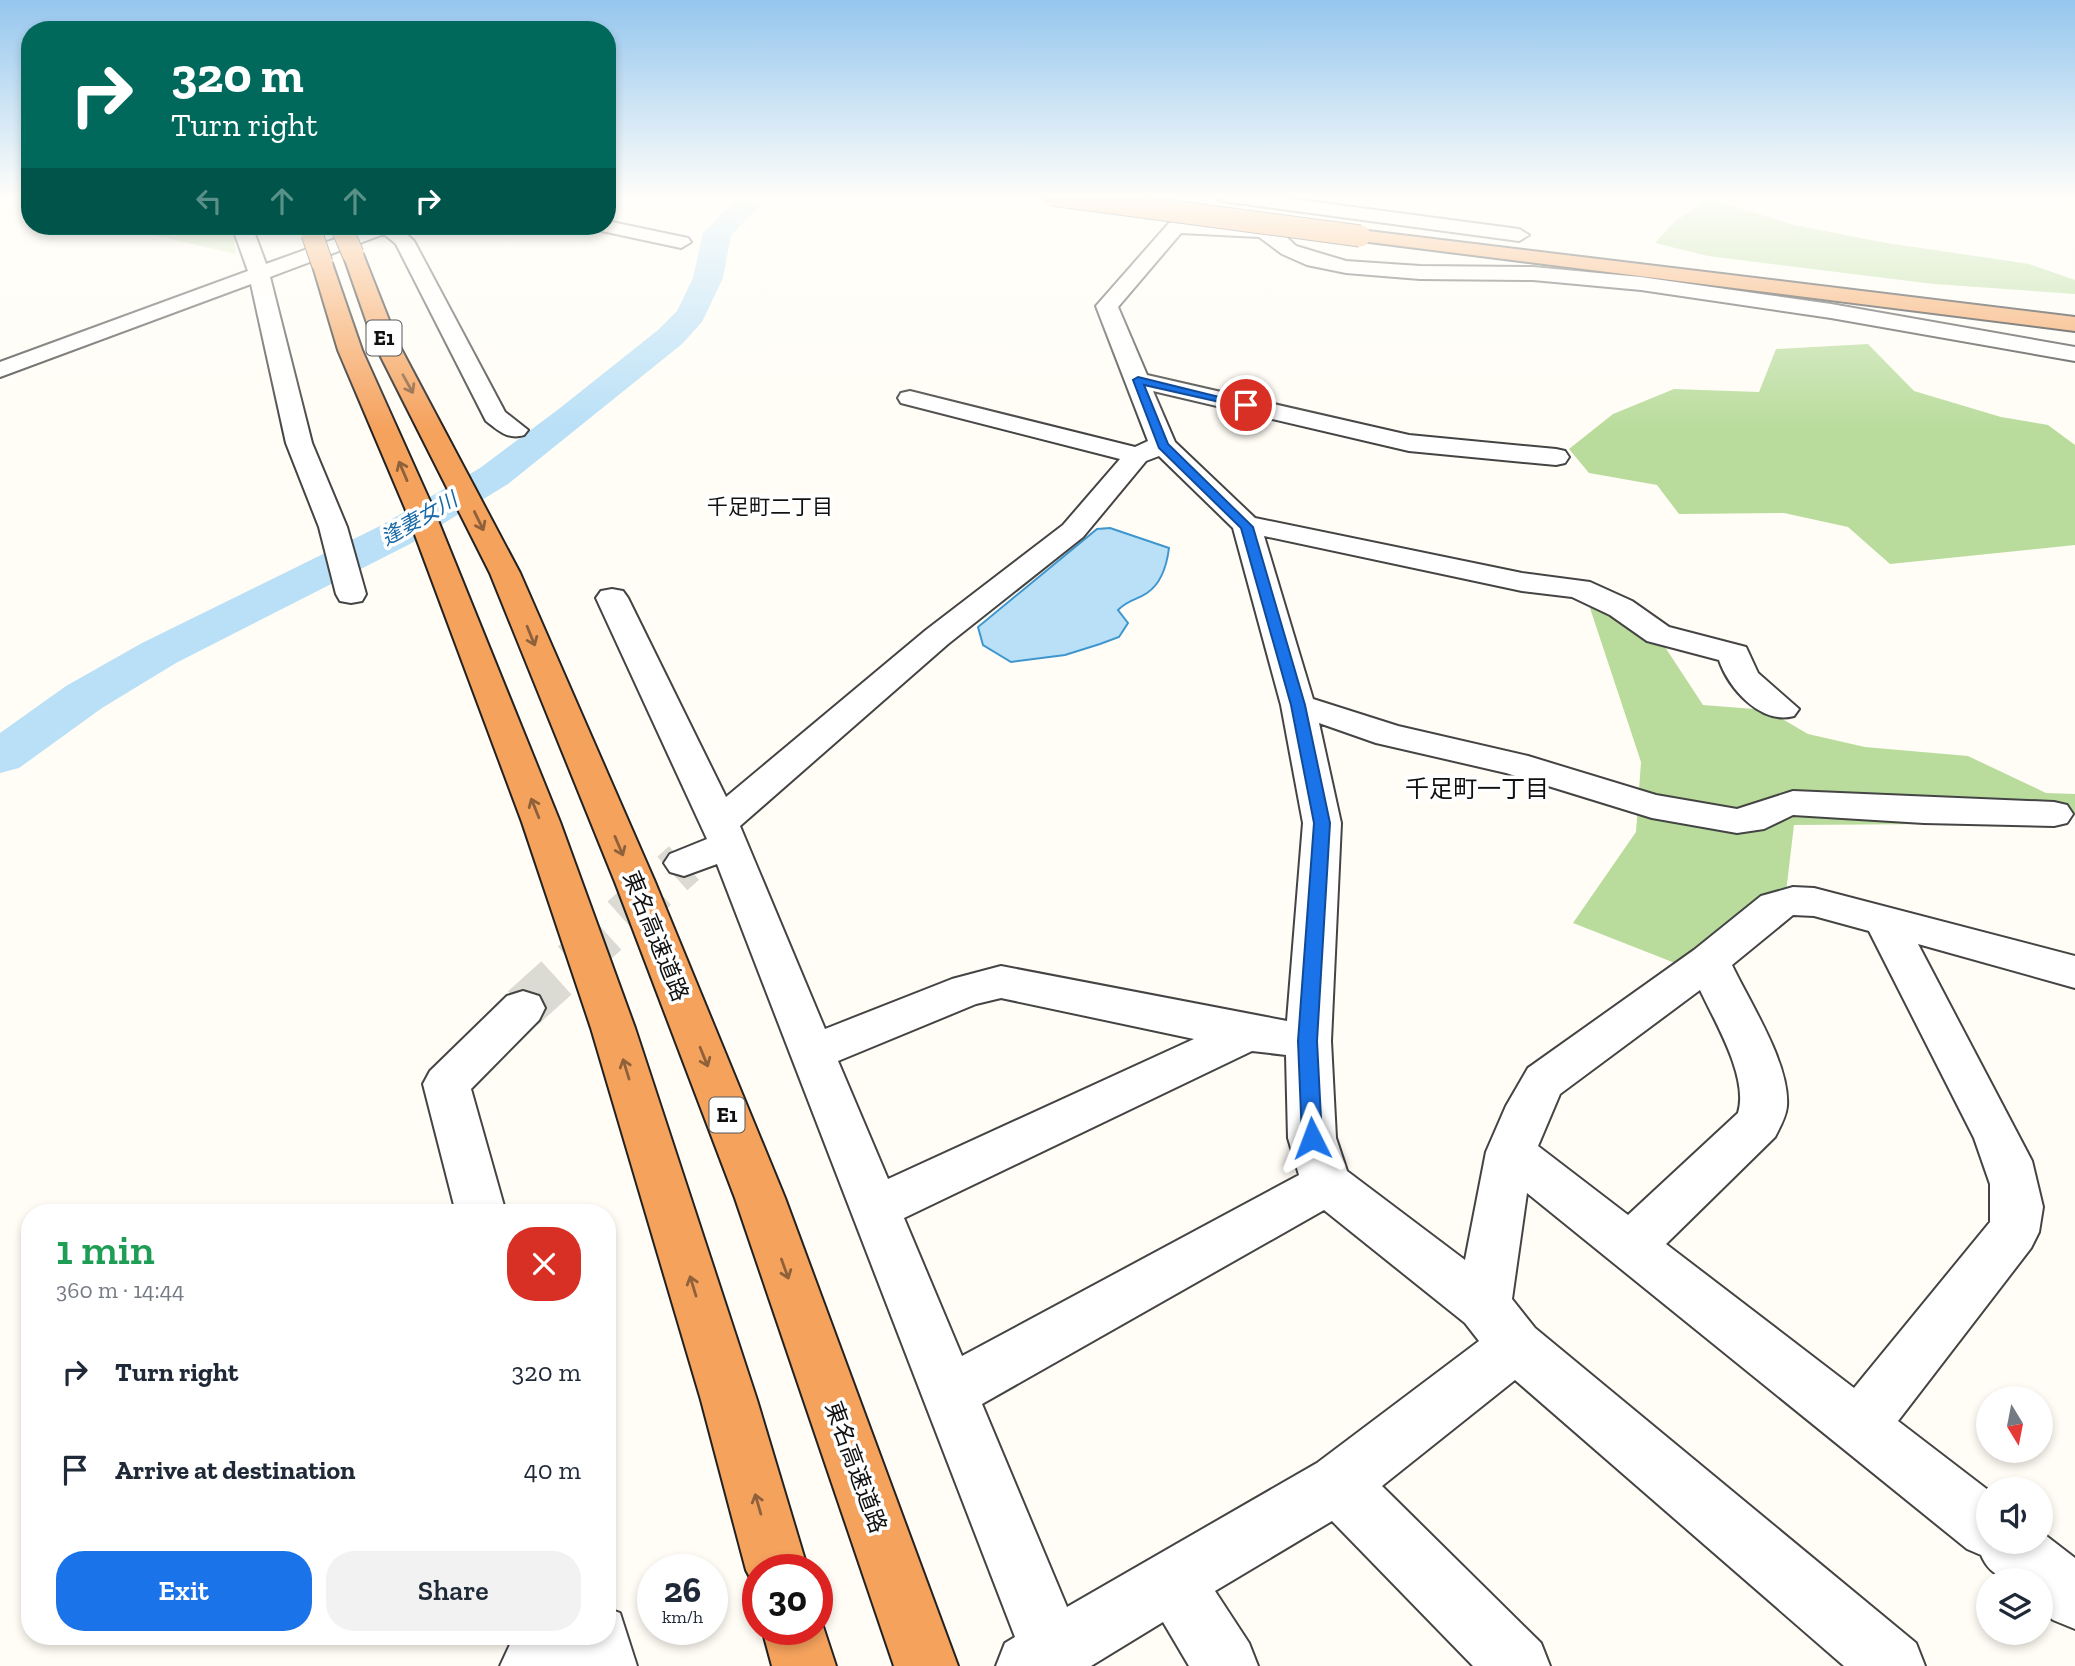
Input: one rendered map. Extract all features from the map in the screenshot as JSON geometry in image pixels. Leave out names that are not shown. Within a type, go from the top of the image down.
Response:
[{"type":"highway","name":"E1","points":[[325,273],[350,350],[384,426],[541,822],[613,1028],[729,1400],[772,1554]]},
{"type":"highway","name":"東名高速道路","points":[[360,273],[386,343],[505,573],[635,882],[755,1185],[926,1666]]},
{"type":"highway","points":[[1681,273],[1702,282],[2075,332]]},
{"type":"highway","points":[[1711,273],[2075,324]]},
{"type":"highway","points":[[1722,273],[2075,316]]},
{"type":"highway","points":[[1797,273],[2075,308]]},
{"type":"highway","points":[[798,1645],[804,1666]]},
{"type":"street","points":[[0,370],[262,273]]},
{"type":"street","points":[[420,273],[495,416],[515,430]]},
{"type":"street","points":[[1136,273],[1107,306],[1138,380],[1150,450]]},
{"type":"street","points":[[1509,273],[1642,284],[1900,321],[2075,354]]},
{"type":"street","points":[[259,274],[299,443],[333,527],[351,594]]},
{"type":"street","points":[[1138,380],[1409,443],[1556,457]]},
{"type":"street","points":[[910,398],[1150,450],[1247,527],[1522,582],[1579,589],[1600,596],[1658,634],[1734,654],[1747,682],[1765,699],[1782,709]]},
{"type":"street","points":[[711,844],[920,651],[1073,531],[1150,450]]},
{"type":"street","points":[[1247,527],[1298,705],[1322,823],[1308,1041],[1312,1138],[1327,1184],[1500,1326],[1893,1666]]},
{"type":"street","points":[[612,598],[711,844],[813,1052],[949,1394],[1046,1661],[1173,1581],[1338,1484],[1500,1326],[1510,1152],[1529,1104],[1544,1081],[1709,961],[1775,906],[1793,901],[1814,902],[2075,972]]},
{"type":"street","points":[[1298,705],[1389,735],[1515,764],[1652,806],[1737,821],[1751,820],[1779,806],[1793,803],[1924,811],[2054,814]]},
{"type":"street","points":[[1860,1424],[2013,1232],[2019,1214],[2019,1198],[2011,1166],[1998,1137],[1883,919]]},
{"type":"street","points":[[1629,1247],[1749,1133],[1758,1123],[1763,1107],[1761,1075],[1709,961]]},
{"type":"street","points":[[813,1052],[967,990],[1001,982],[1248,1033],[1308,1041]]},
{"type":"street","points":[[479,1204],[446,1084],[523,1008]]},
{"type":"street","points":[[875,1209],[1248,1033]]},
{"type":"street","points":[[1510,1152],[1860,1424],[1976,1518]]},
{"type":"street","points":[[949,1394],[1327,1184]]},
{"type":"street","points":[[1338,1484],[1518,1666]]},
{"type":"street","points":[[2021,1554],[2075,1598]]},
{"type":"street","points":[[1173,1581],[1226,1666]]},
{"type":"street","points":[[532,1666],[548,1645]]},
{"type":"street","points":[[599,1645],[605,1666]]},
{"type":"green space","points":[[1843,273],[2054,273],[2075,280],[2075,294],[1934,284]]},
{"type":"green space","points":[[1868,344],[1914,391],[2001,417],[2048,425],[2075,445],[2075,545],[1890,564],[1848,527],[1784,513],[1679,514],[1657,485],[1589,473],[1569,449],[1613,414],[1674,389],[1759,392],[1776,349]]},
{"type":"green space","points":[[1587,599],[1663,644],[1703,705],[1767,710],[1808,734],[1865,747],[1968,756],[2046,793],[2075,794],[2075,814],[1948,806],[1938,824],[1794,825],[1786,892],[1680,965],[1573,923],[1636,832],[1641,762]]},
{"type":"water","points":[[1110,528],[1169,548],[1165,567],[1152,589],[1118,610],[1128,623],[1119,637],[1065,655],[1011,662],[983,645],[978,627],[1097,529]]},
{"type":"waterway","name":"逢妻女川","points":[[0,757],[84,697],[159,653],[395,535],[494,476],[670,337],[691,315],[709,273]]},
{"type":"tunnel","points":[[523,1008],[684,863]]},
{"type":"district","name":"千足町二丁目","points":[[770,507]]},
{"type":"district","name":"千足町一丁目","points":[[1477,789]]},
{"type":"route","points":[[1246,405],[1138,380],[1163,445],[1232,509],[1247,527],[1298,705],[1322,823],[1308,1041],[1312,1138]]}]
